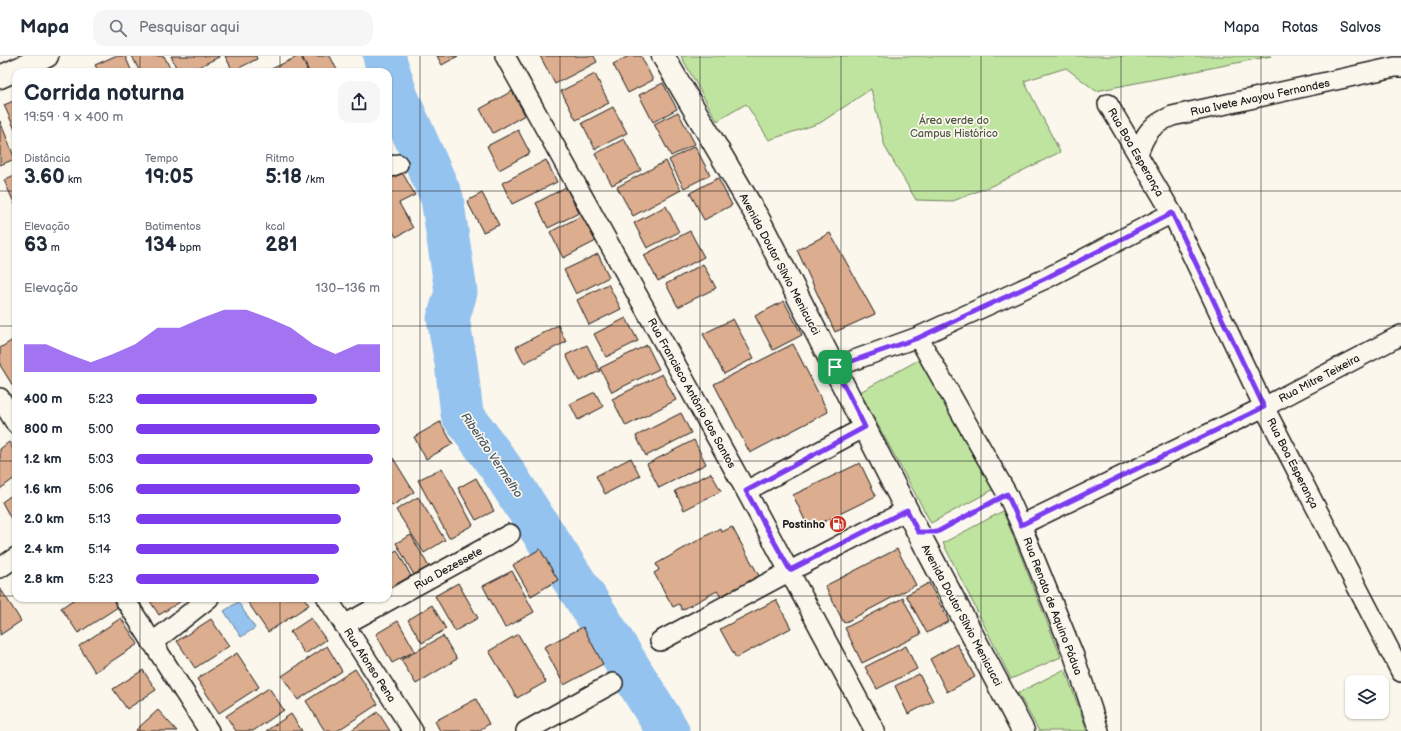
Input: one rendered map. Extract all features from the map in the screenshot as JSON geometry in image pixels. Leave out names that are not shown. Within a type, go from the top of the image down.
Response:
[{"type":"main road","name":"Avenida Doutor Sílvio Menicucci","points":[[663,56],[759,220],[918,532],[1023,731]]},
{"type":"main road","points":[[26,68],[37,64]]},
{"type":"main road","points":[[0,77],[12,73]]},
{"type":"street","name":"Rua Francisco Antônio dos Santos","points":[[506,56],[790,570],[875,731]]},
{"type":"street","name":"Rua Ivete Avayou Fernandes","points":[[1138,154],[1142,140],[1150,129],[1160,121],[1172,116],[1387,68],[1401,68]]},
{"type":"street","name":"Rua Boa Esperança","points":[[1108,104],[1172,213],[1264,407],[1401,672]]},
{"type":"street","points":[[835,367],[918,338],[1046,278],[1172,213]]},
{"type":"street","name":"Rua Mitre Teixeira","points":[[1021,525],[1264,407],[1401,335]]},
{"type":"street","name":"Rua Renato de Aquino Pádua","points":[[918,338],[1007,494],[1074,656],[1099,731]]},
{"type":"street","points":[[0,398],[12,418]]},
{"type":"street","points":[[746,491],[865,427]]},
{"type":"street","points":[[660,641],[790,570],[907,510]]},
{"type":"street","name":"Rua Dezessete","points":[[392,599],[510,534]]},
{"type":"street","points":[[0,568],[12,560]]},
{"type":"street","points":[[127,602],[209,731]]},
{"type":"street","points":[[152,642],[204,602]]},
{"type":"street","name":"Rua Afonso Pena","points":[[330,602],[413,731]]},
{"type":"street","name":"Rua Dezessete","points":[[344,625],[386,602]]},
{"type":"street","points":[[526,731],[613,683]]},
{"type":"path","points":[[918,532],[937,532],[1007,494]]},
{"type":"green space","name":"Área verde do Campus Histórico","points":[[681,56],[1271,56],[1096,91],[1066,68],[1024,81],[1060,152],[996,184],[953,201],[916,200],[885,147],[871,89],[820,123],[769,140],[746,104],[717,121]]},
{"type":"green space","points":[[924,357],[998,487],[931,523],[860,392]]},
{"type":"green space","points":[[1003,511],[1061,657],[1011,679],[943,543]]},
{"type":"green space","points":[[1065,669],[1087,731],[1039,731],[1018,693]]},
{"type":"water","points":[[238,602],[255,628],[241,637],[224,611]]},
{"type":"building","points":[[115,56],[125,56],[130,68],[97,68],[95,65]]},
{"type":"building","points":[[132,56],[164,56],[170,68],[138,68]]},
{"type":"building","points":[[171,56],[219,56],[196,68],[176,68]]},
{"type":"building","points":[[225,56],[256,56],[257,59],[239,68],[231,68]]},
{"type":"building","points":[[301,56],[306,68],[273,68]]},
{"type":"building","points":[[302,56],[330,56],[336,68],[307,68]]},
{"type":"building","points":[[437,56],[458,56],[442,65]]},
{"type":"building","points":[[540,56],[594,56],[597,62],[555,84]]},
{"type":"building","points":[[629,56],[641,56],[653,80],[628,93],[613,64]]},
{"type":"building","points":[[595,74],[609,103],[576,120],[561,91]]},
{"type":"building","points":[[663,83],[677,109],[653,122],[639,95]]},
{"type":"building","points":[[512,91],[525,115],[493,133],[480,109]]},
{"type":"building","points":[[12,102],[12,123],[4,105]]},
{"type":"building","points":[[613,107],[627,133],[595,149],[582,123]]},
{"type":"building","points":[[678,112],[695,144],[671,156],[654,124]]},
{"type":"building","points":[[0,121],[12,151],[12,160],[0,165]]},
{"type":"building","points":[[518,130],[530,153],[499,170],[487,146]]},
{"type":"building","points":[[624,139],[641,170],[612,185],[595,154]]},
{"type":"building","points":[[695,146],[710,175],[684,188],[669,160]]},
{"type":"building","points":[[546,160],[557,182],[512,204],[502,183]]},
{"type":"building","points":[[666,161],[681,190],[633,216],[617,187]]},
{"type":"building","points":[[402,172],[415,195],[399,203],[413,228],[396,237],[392,230],[392,178]]},
{"type":"building","points":[[12,176],[12,198],[4,180]]},
{"type":"building","points":[[718,178],[732,205],[704,220],[690,193]]},
{"type":"building","points":[[566,187],[579,213],[548,228],[536,203]]},
{"type":"building","points":[[482,193],[499,225],[483,232],[467,201]]},
{"type":"building","points":[[666,206],[679,232],[647,248],[634,223]]},
{"type":"building","points":[[583,215],[596,241],[563,258],[550,232]]},
{"type":"building","points":[[690,231],[704,257],[658,281],[644,255]]},
{"type":"building","points":[[830,233],[875,314],[835,332],[797,250]]},
{"type":"building","points":[[598,254],[609,277],[576,294],[564,270]]},
{"type":"building","points":[[703,264],[716,288],[678,307],[666,284]]},
{"type":"building","points":[[608,284],[621,309],[589,325],[577,300]]},
{"type":"building","points":[[784,301],[802,335],[773,350],[755,316]]},
{"type":"building","points":[[626,318],[638,341],[606,357],[594,334]]},
{"type":"building","points":[[733,319],[754,358],[724,374],[703,334]]},
{"type":"building","points":[[558,325],[566,342],[524,363],[516,347]]},
{"type":"building","points":[[12,340],[12,384],[0,365],[0,348]]},
{"type":"building","points":[[793,344],[828,412],[750,453],[714,384]]},
{"type":"building","points":[[587,345],[600,371],[579,381],[566,355]]},
{"type":"building","points":[[647,345],[659,369],[612,392],[600,368]]},
{"type":"building","points":[[662,374],[676,400],[626,426],[612,399]]},
{"type":"building","points":[[595,392],[603,407],[578,420],[570,404]]},
{"type":"building","points":[[681,413],[691,433],[646,456],[636,436]]},
{"type":"building","points":[[440,422],[453,444],[426,459],[414,437]]},
{"type":"building","points":[[694,440],[706,464],[659,488],[647,464]]},
{"type":"building","points":[[9,442],[12,448],[12,480],[0,489],[0,449]]},
{"type":"building","points":[[631,458],[640,476],[605,494],[596,476]]},
{"type":"building","points":[[392,459],[414,492],[392,506]]},
{"type":"building","points":[[860,463],[876,496],[809,529],[793,495]]},
{"type":"building","points":[[442,468],[473,525],[449,538],[418,480]]},
{"type":"building","points":[[711,473],[721,491],[684,510],[675,491]]},
{"type":"building","points":[[476,478],[494,511],[476,520],[458,488]]},
{"type":"building","points":[[12,495],[12,521],[2,502]]},
{"type":"building","points":[[418,497],[445,540],[424,553],[396,510]]},
{"type":"building","points":[[732,527],[759,576],[721,597],[717,591],[682,610],[679,604],[673,607],[654,573],[659,570],[656,564],[720,528],[722,532]]},
{"type":"building","points":[[411,535],[429,567],[414,575],[396,543]]},
{"type":"building","points":[[540,549],[558,580],[531,596],[513,565]]},
{"type":"building","points":[[897,549],[916,585],[844,623],[825,586]]},
{"type":"building","points":[[397,550],[411,576],[392,587],[392,553]]},
{"type":"building","points":[[512,571],[534,612],[505,628],[483,586]]},
{"type":"building","points":[[458,583],[478,618],[455,631],[435,596]]},
{"type":"building","points":[[929,583],[949,621],[927,633],[906,595]]},
{"type":"building","points":[[0,588],[21,621],[0,635]]},
{"type":"building","points":[[903,598],[921,634],[862,663],[845,628]]},
{"type":"building","points":[[776,600],[791,628],[736,658],[720,629]]},
{"type":"building","points":[[70,602],[115,602],[118,607],[78,633],[61,608]]},
{"type":"building","points":[[151,602],[180,602],[159,615]]},
{"type":"building","points":[[248,602],[307,602],[309,605],[268,632]]},
{"type":"building","points":[[432,605],[446,629],[422,643],[408,620]]},
{"type":"building","points":[[121,618],[138,644],[95,672],[79,646]]},
{"type":"building","points":[[311,618],[326,640],[305,654],[290,632]]},
{"type":"building","points":[[211,619],[229,646],[195,668],[177,641]]},
{"type":"building","points":[[398,621],[415,651],[392,663],[376,634]]},
{"type":"building","points":[[583,627],[603,664],[564,685],[544,647]]},
{"type":"building","points":[[518,634],[546,682],[517,698],[489,651]]},
{"type":"building","points":[[443,636],[457,659],[416,684],[401,660]]},
{"type":"building","points":[[957,644],[975,677],[947,692],[930,659]]},
{"type":"building","points":[[327,646],[342,671],[298,700],[282,676]]},
{"type":"building","points":[[906,646],[917,669],[877,689],[865,667]]},
{"type":"building","points":[[237,653],[259,687],[219,713],[197,679]]},
{"type":"building","points":[[355,669],[378,704],[337,731],[325,731],[306,701]]},
{"type":"building","points":[[143,670],[156,690],[127,709],[113,689]]},
{"type":"building","points":[[919,674],[933,701],[908,714],[895,686]]},
{"type":"building","points":[[269,688],[284,710],[253,731],[236,731],[226,716]]},
{"type":"building","points":[[476,699],[489,724],[478,731],[440,731],[435,721]]},
{"type":"building","points":[[158,710],[177,731],[136,730]]},
{"type":"building","points":[[378,712],[390,731],[350,731]]},
{"type":"building","points":[[291,714],[302,731],[266,731]]},
{"type":"waterway","name":"Ribeirão Vermelho","points":[[384,56],[388,68]]},
{"type":"waterway","name":"Ribeirão Vermelho","points":[[392,81],[397,97],[442,198],[456,292],[448,319],[456,363],[462,414],[501,468],[599,619],[668,731]]},
{"type":"place","name":"Postinho","points":[[838,524]]},
{"type":"route","points":[[1172,213],[1264,407],[1021,525],[1007,494],[937,532],[918,532],[907,510],[790,570],[746,491],[865,427],[835,367],[918,338],[1046,278],[1172,213]]}]
